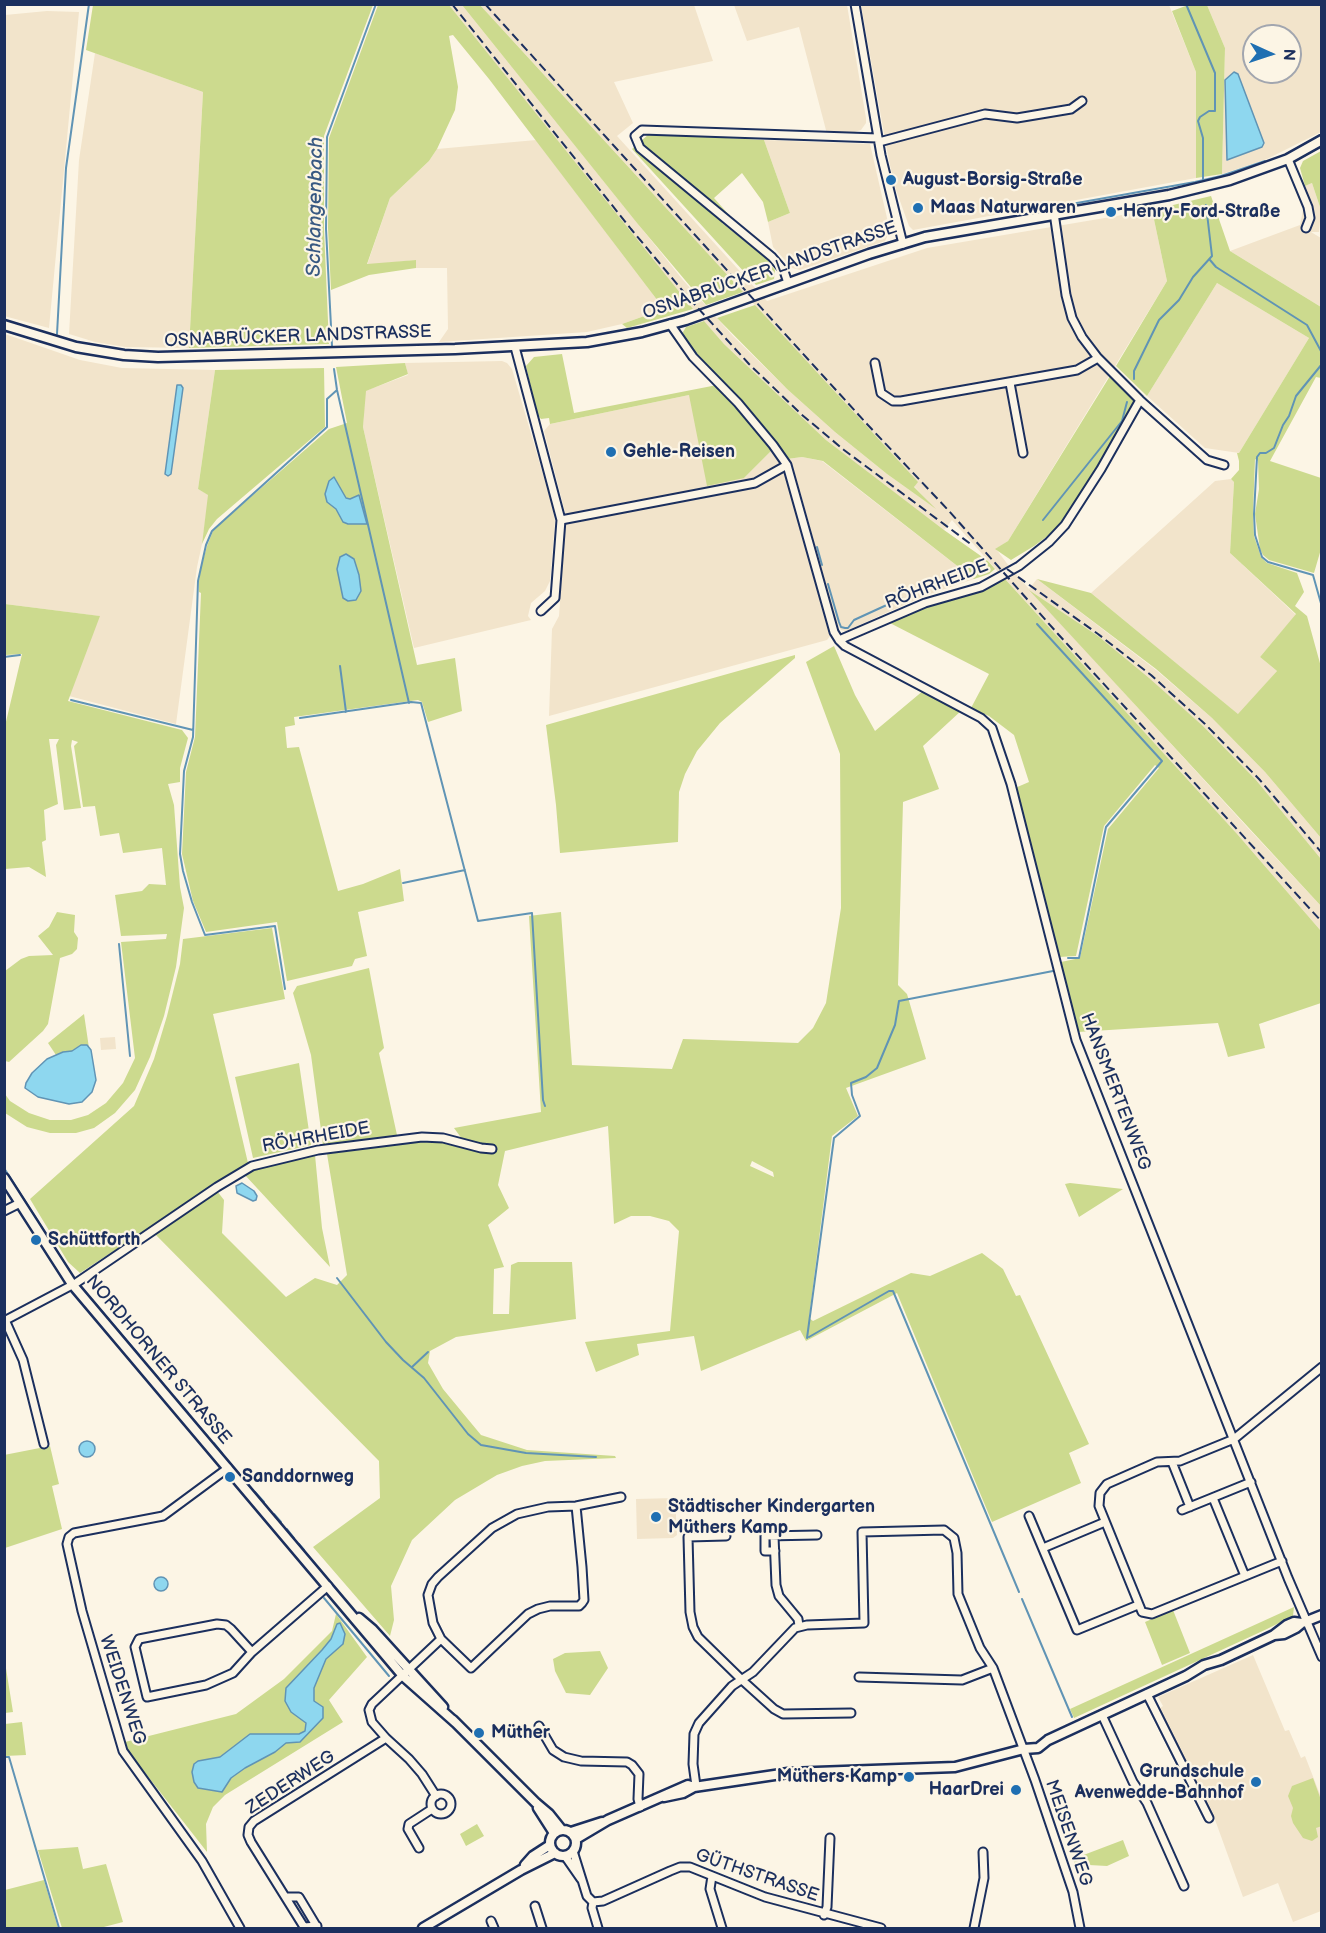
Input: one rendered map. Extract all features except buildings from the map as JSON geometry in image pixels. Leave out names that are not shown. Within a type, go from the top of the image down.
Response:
[{"type":"street","points":[[855,4],[878,140],[903,244]]},
{"type":"street","points":[[788,283],[784,271],[772,256],[640,148],[635,136],[642,130],[878,140],[986,114],[1017,118],[1071,109],[1082,101]]},
{"type":"street","name":"OSNABRÜCKER LANDSTRASSE","points":[[4,325],[76,347],[124,355],[158,357],[515,347],[586,342],[642,332],[670,324],[903,244],[957,230],[1169,195],[1230,180],[1288,159],[1322,140]]},
{"type":"street","points":[[1288,159],[1308,207],[1310,218],[1306,228]]},
{"type":"street","points":[[1054,213],[1066,295],[1072,318],[1082,337],[1098,358],[1140,400],[1207,460],[1224,465]]},
{"type":"street","points":[[670,324],[693,357],[738,403],[787,465],[834,632],[839,640]]},
{"type":"street","points":[[515,347],[561,520],[555,598],[541,611]]},
{"type":"street","points":[[875,363],[881,393],[893,401],[901,401],[1077,370],[1098,358]]},
{"type":"street","points":[[1010,383],[1023,453]]},
{"type":"street","name":"RÖHRHEIDE","points":[[839,640],[925,603],[981,588],[1019,566],[1049,542],[1065,525],[1101,469],[1140,400]]},
{"type":"street","points":[[561,520],[755,483],[787,465]]},
{"type":"street","name":"HANSMERTENWEG","points":[[839,640],[845,646],[981,718],[992,728],[1011,784],[1076,1040],[1305,1622],[1322,1658]]},
{"type":"street","name":"RÖHRHEIDE","points":[[5,1320],[72,1284],[252,1166],[318,1150],[422,1137],[443,1138],[492,1149]]},
{"type":"street","name":"NORDHORNER STRASSE","points":[[4,1178],[72,1284],[348,1608],[367,1634],[536,1803],[557,1831]]},
{"type":"street","points":[[4,1211],[20,1203]]},
{"type":"street","points":[[5,1320],[22,1360],[44,1444]]},
{"type":"street","points":[[1282,1561],[1152,1614],[1142,1612],[1105,1522],[1098,1499],[1107,1484],[1157,1462],[1180,1461],[1234,1439],[1322,1367]]},
{"type":"street","points":[[1172,1462],[1190,1506]]},
{"type":"street","name":"WEIDENWEG","points":[[228,1468],[163,1516],[74,1533],[69,1537],[67,1544],[82,1611],[123,1751],[202,1861],[240,1929]]},
{"type":"street","points":[[1182,1510],[1251,1482]]},
{"type":"street","points":[[576,1506],[582,1567],[584,1600],[582,1604],[579,1606],[550,1606],[528,1614],[471,1668],[441,1639],[433,1623],[428,1602],[429,1590],[438,1577],[492,1528],[510,1517],[548,1507],[576,1506],[621,1497]]},
{"type":"street","points":[[1213,1498],[1245,1576]]},
{"type":"street","points":[[1029,1516],[1077,1630],[1138,1605]]},
{"type":"street","points":[[1043,1548],[1105,1522]]},
{"type":"street","points":[[695,1786],[694,1734],[699,1723],[732,1686],[753,1672],[799,1626],[864,1623],[862,1532],[944,1530],[954,1538],[957,1553],[958,1594],[980,1648],[993,1668],[1024,1749]]},
{"type":"street","points":[[799,1626],[798,1619],[778,1596],[774,1536],[817,1535]]},
{"type":"street","points":[[726,1536],[688,1538],[690,1612],[693,1627],[698,1636],[742,1680],[774,1709],[783,1714],[851,1713]]},
{"type":"street","points":[[252,1652],[231,1629],[226,1625],[217,1624],[139,1639],[135,1647],[146,1695],[150,1698],[206,1686],[233,1673],[252,1652],[328,1586]]},
{"type":"street","points":[[552,1849],[557,1831],[574,1836],[663,1797],[683,1793],[695,1786],[788,1773],[955,1767],[1024,1749],[1038,1748],[1048,1740],[1186,1676],[1206,1670],[1220,1660],[1274,1635],[1296,1629],[1305,1622],[1322,1615]]},
{"type":"street","points":[[436,1796],[422,1774],[372,1722],[369,1710],[372,1704],[441,1639]]},
{"type":"street","points":[[860,1677],[962,1680],[993,1668]]},
{"type":"street","points":[[1147,1694],[1209,1818]]},
{"type":"street","points":[[1102,1715],[1184,1886]]},
{"type":"street","points":[[539,1726],[553,1750],[564,1757],[581,1761],[627,1762],[632,1765],[639,1774],[640,1807]]},
{"type":"street","name":"ZEDERWEG","points":[[286,1897],[299,1897],[317,1927],[304,1928],[251,1842],[248,1835],[249,1827],[254,1821],[386,1738]]},
{"type":"street","name":"MEISENWEG","points":[[1024,1749],[1065,1866],[1080,1929]]},
{"type":"street","points":[[440,1794],[446,1796],[450,1801],[447,1813],[440,1814],[432,1809],[431,1803],[440,1794]]},
{"type":"street","points":[[419,1848],[408,1829],[410,1824],[432,1809]]},
{"type":"street","points":[[574,1836],[569,1854],[589,1900],[593,1902],[592,1908],[598,1929]]},
{"type":"street","points":[[824,1915],[830,1838]]},
{"type":"street","points":[[423,1929],[521,1870],[533,1856],[552,1849],[569,1854]]},
{"type":"street","points":[[974,1929],[984,1878],[983,1852]]},
{"type":"street","name":"GÜTHSTRASSE","points":[[593,1902],[603,1901],[680,1867],[690,1867],[765,1897],[849,1925],[881,1929]]},
{"type":"street","points":[[712,1876],[710,1889],[722,1929]]},
{"type":"street","points":[[535,1906],[542,1929]]},
{"type":"street","points":[[491,1921],[494,1929]]},
{"type":"shaded area","points":[[449,5],[462,5],[683,280],[733,336],[835,432],[887,474],[932,506],[914,486],[917,482],[480,5],[694,5],[713,61],[614,82],[633,123],[617,136],[767,301],[927,248],[1152,210],[1167,281],[1008,541],[996,549],[1009,566],[999,573],[952,520],[944,530],[826,440],[724,344],[684,299]]},
{"type":"shaded area","points":[[734,5],[847,5],[866,118],[866,123],[861,130],[848,134],[827,134],[799,27],[747,41]]},
{"type":"shaded area","points":[[861,5],[1169,5],[1196,72],[1196,178],[913,230],[909,226],[896,190],[889,161]]},
{"type":"shaded area","points":[[1207,5],[1321,5],[1321,132],[1267,159],[1222,174],[1225,48]]},
{"type":"shaded area","points":[[47,11],[79,12],[49,328],[4,316],[5,15]]},
{"type":"shaded area","points":[[95,53],[203,92],[189,348],[125,347],[95,342],[69,334],[79,160]]},
{"type":"shaded area","points":[[536,140],[664,309],[622,324],[587,332],[439,342],[448,329],[447,268],[416,268],[416,260],[367,265],[390,198],[429,161],[437,149]]},
{"type":"shaded area","points":[[764,140],[870,144],[890,231],[885,241],[800,270],[792,268],[773,247],[768,222],[790,213]]},
{"type":"shaded area","points":[[1312,183],[1321,210],[1319,232],[1311,232],[1321,238],[1321,307],[1230,251],[1300,225],[1303,210],[1295,190]]},
{"type":"shaded area","points":[[1217,283],[1309,338],[1239,453],[1205,448],[1147,396]]},
{"type":"shaded area","points":[[5,334],[80,360],[122,368],[215,370],[198,489],[209,495],[176,724],[69,696],[99,616],[5,604]]},
{"type":"shaded area","points":[[502,361],[512,369],[552,505],[555,521],[550,581],[545,591],[531,603],[528,616],[531,620],[414,648],[363,427],[365,391],[408,375],[405,363]]},
{"type":"shaded area","points":[[689,395],[744,478],[771,451],[783,468],[791,487],[831,635],[827,640],[549,716],[552,629],[559,616],[565,512],[544,431],[550,424]]},
{"type":"shaded area","points":[[802,457],[822,461],[974,579],[924,596],[846,631],[841,630],[837,624],[793,467],[787,459]]},
{"type":"shaded area","points":[[1231,479],[1234,482],[1230,553],[1296,615],[1260,657],[1277,671],[1239,715],[1091,593],[1215,481]]},
{"type":"shaded area","points":[[1015,573],[1029,589],[1037,579],[1156,670],[1212,718],[1265,772],[1321,838],[1321,859],[1256,780],[1203,726],[1098,636],[1032,592],[1321,906],[1321,931],[1238,835],[1005,579]]},
{"type":"shaded area","points":[[115,1037],[116,1049],[101,1050],[100,1038]]},
{"type":"shaded area","name":"Städtischer Kindergarten Müthers Kamp","points":[[675,1498],[677,1535],[673,1538],[637,1539],[636,1499]]},
{"type":"shaded area","name":"Grundschule Avenwedde-Bahnhof","points":[[1253,1655],[1285,1731],[1289,1730],[1301,1758],[1305,1756],[1321,1797],[1321,1911],[1293,1922],[1278,1883],[1243,1897],[1214,1817],[1160,1708],[1163,1706],[1158,1697]]},
{"type":"green space","points":[[1191,4],[1207,5],[1225,48],[1222,174],[1196,178],[1196,72],[1172,11]]},
{"type":"green space","points":[[93,5],[373,5],[324,136],[324,229],[329,344],[189,348],[203,92],[86,50]]},
{"type":"green space","points":[[378,5],[449,5],[693,309],[627,328],[622,324],[664,309],[453,35],[449,36],[458,87],[455,110],[429,161],[390,198],[367,264],[416,260],[416,268],[369,275],[331,290],[328,228],[329,138]]},
{"type":"green space","points":[[462,5],[480,5],[743,292],[706,305]]},
{"type":"green space","points":[[649,134],[764,140],[790,213],[768,222],[763,202],[742,173],[714,198],[729,215],[722,223],[766,258],[775,270],[774,279],[756,285],[632,149]]},
{"type":"green space","points":[[1321,151],[1321,210],[1312,183],[1305,186],[1300,168],[1303,161]]},
{"type":"green space","points":[[1211,196],[1230,251],[1321,307],[1321,378],[1316,377],[1270,461],[1321,478],[1321,549],[1314,573],[1269,560],[1263,555],[1255,514],[1259,489],[1258,461],[1255,459],[1253,513],[1254,536],[1261,557],[1267,563],[1297,573],[1304,592],[1295,606],[1307,616],[1321,667],[1321,838],[1265,772],[1212,718],[1156,669],[1037,579],[1091,593],[1238,714],[1277,671],[1260,657],[1296,614],[1230,553],[1234,482],[1231,479],[1239,470],[1237,453],[1309,338],[1217,283],[1147,396],[1116,366],[1167,281],[1152,210]]},
{"type":"green space","points":[[755,305],[918,482],[914,487],[936,509],[887,474],[835,432],[787,389],[717,318]]},
{"type":"green space","points":[[704,321],[724,344],[826,440],[988,561],[995,569],[989,574],[974,579],[823,461],[802,457],[787,459],[778,445],[684,339],[683,332],[686,327]]},
{"type":"green space","points":[[562,354],[574,413],[717,385],[758,432],[771,451],[744,478],[707,486],[689,395],[550,424],[549,418],[541,419],[537,414],[526,366],[534,357]]},
{"type":"green space","points":[[405,363],[408,374],[366,391],[363,427],[417,665],[455,658],[462,711],[428,722],[422,702],[418,700],[294,717],[295,725],[285,727],[287,748],[299,747],[338,891],[400,869],[404,901],[358,912],[367,956],[355,959],[352,966],[287,981],[277,922],[206,932],[193,901],[182,854],[186,772],[195,737],[201,568],[213,531],[221,523],[329,429],[347,423],[336,367]]},
{"type":"green space","points":[[324,368],[325,427],[217,519],[202,544],[208,495],[198,489],[215,370]]},
{"type":"green space","points":[[1110,376],[1137,403],[1061,526],[1011,560],[995,549],[1008,541]]},
{"type":"green space","points":[[1005,579],[1238,835],[1321,931],[1321,1003],[1259,1024],[1265,1048],[1228,1057],[1218,1023],[1078,1032],[1061,962],[1080,958],[1108,829],[1159,768],[1155,765],[1104,826],[1076,956],[1059,957],[1015,788],[1029,782],[1014,735],[989,716],[971,708],[989,674],[888,622],[925,606],[983,591]]},
{"type":"green space","points":[[1029,590],[1098,636],[1149,678],[1203,726],[1256,780],[1321,859],[1321,906]]},
{"type":"green space","points":[[5,604],[100,616],[68,701],[182,730],[188,738],[180,768],[180,782],[168,784],[174,805],[180,887],[184,908],[176,967],[164,1016],[150,1057],[135,1090],[115,1113],[94,1128],[76,1133],[50,1133],[27,1127],[5,1113],[5,1094],[10,1101],[29,1113],[50,1120],[71,1120],[88,1115],[106,1103],[123,1083],[135,1058],[121,942],[166,939],[167,934],[121,936],[115,895],[142,891],[149,884],[166,885],[162,848],[123,853],[119,833],[100,836],[95,806],[83,807],[74,746],[78,742],[72,740],[81,808],[64,810],[56,745],[59,739],[49,739],[58,804],[44,810],[46,840],[42,842],[46,877],[29,867],[5,869],[5,726],[22,654],[5,655]]},
{"type":"green space","points":[[834,646],[855,695],[875,731],[924,690],[962,710],[923,746],[939,789],[903,802],[898,985],[907,994],[926,1059],[846,1088],[858,1116],[832,1136],[809,1318],[813,1321],[911,1273],[930,1276],[982,1253],[1003,1269],[1016,1296],[1020,1295],[1089,1444],[1069,1453],[1081,1483],[992,1522],[897,1293],[806,1341],[800,1330],[701,1371],[694,1336],[637,1344],[639,1355],[596,1372],[585,1342],[670,1331],[679,1231],[669,1221],[650,1216],[631,1216],[614,1224],[608,1126],[505,1151],[498,1185],[509,1208],[488,1225],[504,1267],[494,1269],[493,1314],[509,1314],[511,1265],[518,1262],[572,1262],[576,1319],[456,1337],[430,1351],[428,1363],[443,1389],[481,1435],[527,1450],[615,1456],[616,1458],[545,1461],[522,1466],[497,1475],[455,1500],[412,1540],[391,1586],[394,1620],[390,1636],[313,1547],[380,1498],[379,1461],[154,1233],[217,1191],[224,1200],[222,1233],[286,1297],[315,1278],[337,1285],[347,1275],[327,1154],[421,1142],[442,1143],[470,1150],[454,1128],[541,1112],[529,916],[561,912],[572,1065],[672,1069],[683,1039],[798,1043],[813,1028],[826,1003],[841,908],[840,754],[806,662]],"holes":[[[752,1161],[773,1172],[774,1177],[750,1166]]]},
{"type":"green space","points":[[795,655],[795,658],[720,723],[697,751],[679,792],[678,842],[560,853],[546,725]]},
{"type":"green space","points":[[57,912],[75,915],[74,932],[78,938],[77,949],[72,954],[60,958],[48,1024],[9,1062],[5,1061],[5,971],[29,956],[53,955],[38,936],[49,927]]},
{"type":"green space","points":[[272,928],[285,999],[213,1014],[248,1163],[80,1273],[68,1262],[30,1199],[134,1106],[154,1059],[167,1016],[180,964],[183,939]]},
{"type":"green space","points":[[369,968],[384,1048],[379,1053],[397,1135],[323,1145],[311,1055],[293,993],[297,986]]},
{"type":"green space","points":[[84,1014],[89,1048],[87,1045],[81,1045],[72,1051],[56,1055],[48,1043]]},
{"type":"green space","points":[[299,1063],[311,1145],[253,1158],[235,1077]]},
{"type":"green space","points":[[315,1155],[322,1228],[330,1267],[244,1174],[253,1169]]},
{"type":"green space","points":[[1065,1184],[1123,1189],[1079,1217]]},
{"type":"green space","points":[[50,1446],[59,1484],[52,1486],[62,1529],[5,1548],[4,1455]]},
{"type":"green space","points":[[1294,1607],[1293,1616],[1074,1718],[1070,1709]]},
{"type":"green space","points":[[1173,1610],[1190,1653],[1162,1665],[1145,1622]]},
{"type":"green space","points":[[336,1614],[367,1657],[329,1700],[343,1722],[225,1795],[213,1807],[206,1824],[207,1852],[128,1751],[125,1742],[236,1714],[284,1679],[332,1631]]},
{"type":"green space","points":[[600,1651],[608,1668],[590,1695],[566,1693],[555,1671],[553,1659],[565,1653]]},
{"type":"green space","points":[[4,1662],[13,1712],[5,1713]]},
{"type":"green space","points":[[22,1722],[26,1755],[5,1756],[5,1724]]},
{"type":"green space","points":[[1313,1778],[1321,1800],[1322,1826],[1316,1828],[1318,1837],[1312,1841],[1303,1838],[1293,1823],[1291,1816],[1293,1808],[1288,1796],[1292,1786]]},
{"type":"green space","points":[[477,1824],[484,1836],[466,1846],[460,1834]]},
{"type":"green space","points":[[1123,1840],[1129,1856],[1107,1866],[1089,1865],[1076,1868],[1073,1859]]},
{"type":"green space","points":[[78,1847],[83,1869],[106,1864],[123,1922],[100,1928],[62,1928],[38,1850]]},
{"type":"green space","points":[[44,1880],[58,1928],[5,1928],[5,1890]]},
{"type":"water","points":[[1234,72],[1238,74],[1264,143],[1262,147],[1227,160],[1225,80]]},
{"type":"water","points":[[177,385],[183,388],[171,474],[168,476],[165,474]]},
{"type":"water","points":[[334,477],[346,498],[350,499],[359,495],[367,524],[343,522],[336,509],[327,502],[325,494],[329,481]]},
{"type":"water","points":[[346,554],[354,559],[359,575],[361,591],[356,600],[348,601],[343,598],[337,569],[340,557]]},
{"type":"water","points":[[81,1045],[87,1045],[91,1050],[96,1080],[92,1092],[82,1102],[69,1104],[38,1097],[25,1088],[32,1073],[47,1059],[72,1051]]},
{"type":"water","points":[[242,1183],[254,1191],[257,1196],[256,1200],[253,1201],[237,1193],[236,1186]]},
{"type":"water","points":[[84,1441],[90,1441],[95,1449],[93,1455],[84,1457],[79,1452],[79,1446]]},
{"type":"water","points":[[161,1577],[166,1579],[168,1584],[166,1589],[161,1591],[156,1589],[154,1584],[156,1579]]},
{"type":"water","points":[[340,1623],[345,1634],[343,1644],[326,1659],[314,1688],[314,1701],[323,1707],[323,1718],[300,1742],[286,1743],[231,1778],[222,1792],[198,1788],[192,1772],[194,1764],[198,1761],[220,1757],[250,1734],[299,1734],[305,1731],[306,1723],[291,1712],[285,1701],[286,1688],[322,1650],[331,1639],[337,1624]]},
{"type":"waterway","name":"Schlangenbach","points":[[57,334],[66,168],[89,4]]},
{"type":"waterway","name":"Schlangenbach","points":[[332,346],[326,229],[327,137],[376,4]]},
{"type":"waterway","points":[[1186,4],[1215,73],[1215,111],[1209,111],[1198,121],[1203,138],[1203,182]]},
{"type":"waterway","points":[[1060,206],[1195,182],[1265,161]]},
{"type":"waterway","points":[[1134,379],[1134,371],[1159,320],[1179,300],[1193,277],[1212,256],[1206,205]]},
{"type":"waterway","points":[[1210,260],[1216,267],[1307,325],[1322,353]]},
{"type":"waterway","points":[[1322,364],[1296,396],[1274,448],[1266,453],[1260,453],[1257,457],[1254,514],[1255,535],[1262,557],[1268,562],[1313,575],[1322,607]]},
{"type":"waterway","points":[[334,369],[409,703]]},
{"type":"waterway","points":[[285,989],[275,926],[205,935],[183,871],[180,854],[184,771],[193,737],[198,581],[206,545],[212,531],[327,427],[327,399],[337,390]]},
{"type":"waterway","points":[[1043,520],[1122,421],[1127,402]]},
{"type":"waterway","points":[[817,547],[822,565]]},
{"type":"waterway","points":[[828,584],[839,622],[841,627],[845,628],[848,628],[854,620],[902,598]]},
{"type":"waterway","points":[[1037,624],[1162,761],[1106,827],[1079,958],[1068,958]]},
{"type":"waterway","points":[[4,657],[20,655]]},
{"type":"waterway","points":[[340,666],[346,712]]},
{"type":"waterway","points":[[71,700],[193,730]]},
{"type":"waterway","points":[[300,718],[411,702],[421,703],[478,921],[532,913],[545,1106]]},
{"type":"waterway","points":[[403,883],[465,870]]},
{"type":"waterway","points":[[119,944],[130,1056]]},
{"type":"waterway","points":[[807,1338],[834,1138],[860,1116],[852,1095],[851,1083],[866,1077],[877,1068],[895,1025],[899,1001],[1053,971]]},
{"type":"waterway","points":[[4,1168],[72,1275]]},
{"type":"waterway","points":[[337,1278],[386,1342],[424,1378],[468,1434],[481,1445],[526,1453],[596,1457]]},
{"type":"waterway","points":[[81,1287],[139,1355]]},
{"type":"waterway","points":[[809,1337],[889,1291],[893,1291],[1019,1592]]},
{"type":"waterway","points":[[412,1367],[428,1352]]},
{"type":"waterway","points":[[149,1367],[168,1390]]},
{"type":"waterway","points":[[174,1397],[188,1413]]},
{"type":"waterway","points":[[195,1422],[208,1437]]},
{"type":"waterway","points":[[214,1443],[222,1453]]},
{"type":"waterway","points":[[255,1492],[264,1502]]},
{"type":"waterway","points":[[274,1514],[281,1522]]},
{"type":"waterway","points":[[287,1529],[294,1538]]},
{"type":"waterway","points":[[299,1544],[304,1550]]},
{"type":"waterway","points":[[324,1598],[389,1676]]},
{"type":"waterway","points":[[1022,1599],[1072,1717]]},
{"type":"waterway","points":[[4,1757],[9,1757],[59,1928]]},
{"type":"railway","points":[[452,4],[631,229],[687,296],[749,364],[801,414],[844,450],[972,545]]},
{"type":"railway","points":[[485,4],[1322,922]]},
{"type":"railway","points":[[1007,569],[1151,675],[1205,724],[1259,779],[1322,853]]},
{"type":"place","name":"August-Borsig-Straße","points":[[891,180]]},
{"type":"place","name":"Maas Naturwaren","points":[[918,208]]},
{"type":"place","name":"Henry-Ford-Straße","points":[[1111,212]]},
{"type":"place","name":"Gehle-Reisen","points":[[611,452]]},
{"type":"place","name":"Schüttforth","points":[[36,1240]]},
{"type":"place","name":"Sanddornweg","points":[[230,1477]]},
{"type":"place","name":"Städtischer Kindergarten Müthers Kamp","points":[[656,1517]]},
{"type":"place","name":"Müther","points":[[479,1733]]},
{"type":"place","name":"Müthers Kamp","points":[[909,1777]]},
{"type":"place","name":"Grundschule Avenwedde-Bahnhof","points":[[1256,1782]]},
{"type":"place","name":"HaarDrei","points":[[1016,1790]]}]
